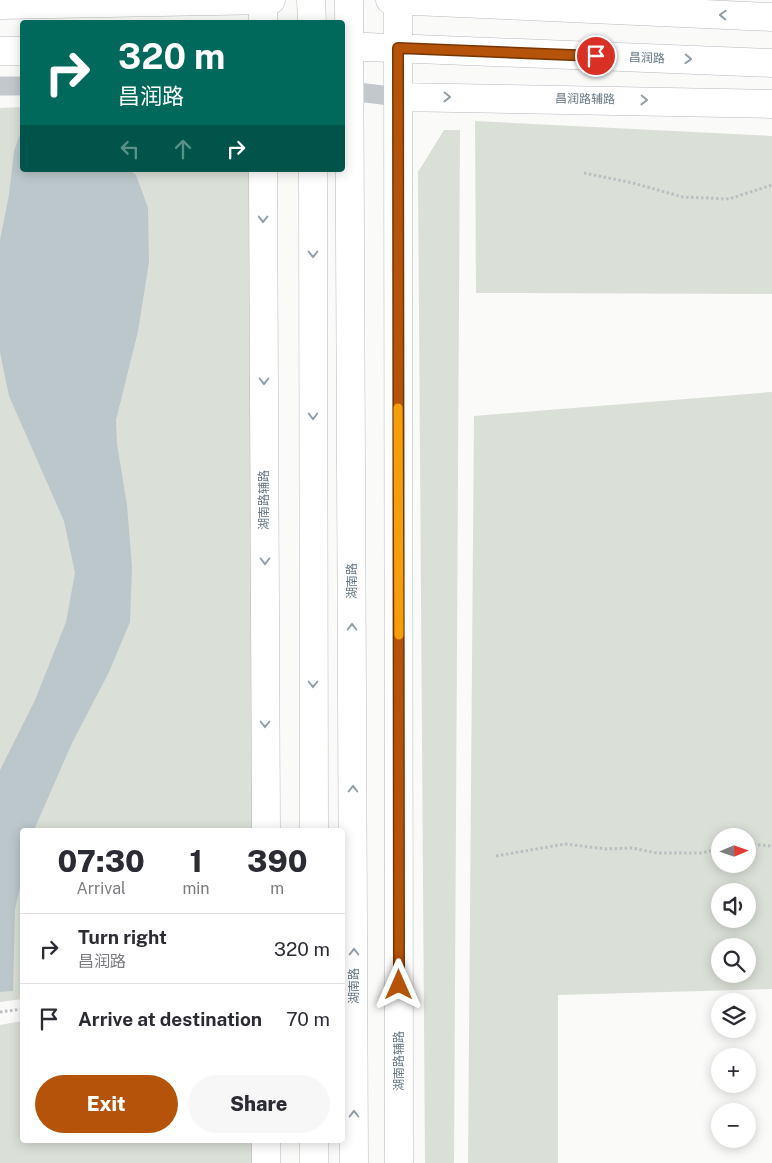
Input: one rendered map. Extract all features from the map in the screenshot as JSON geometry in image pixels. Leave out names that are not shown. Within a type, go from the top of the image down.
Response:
[{"type":"main road","points":[[263,0],[263,20]]},
{"type":"main road","points":[[0,5],[271,0]]},
{"type":"main road","points":[[311,0],[312,20]]},
{"type":"main road","name":"湖南路","points":[[349,0],[346,90],[354,1163]]},
{"type":"main road","points":[[395,0],[772,17]]},
{"type":"main road","name":"湖南路辅路","points":[[395,0],[398,48],[399,1163]]},
{"type":"main road","name":"昌润路","points":[[346,45],[772,62]]},
{"type":"main road","points":[[0,51],[20,51]]},
{"type":"main road","name":"昌润路辅路","points":[[398,96],[704,101],[772,104]]},
{"type":"main road","name":"湖南路辅路","points":[[263,172],[266,828]]},
{"type":"main road","points":[[312,172],[314,828]]},
{"type":"main road","points":[[266,1143],[266,1163]]},
{"type":"main road","points":[[314,1143],[314,1163]]},
{"type":"street","points":[[0,86],[20,86]]},
{"type":"street","points":[[346,90],[398,96]]},
{"type":"path","points":[[584,173],[633,182],[684,197],[729,199],[772,185]]},
{"type":"path","points":[[496,856],[564,844],[606,848],[632,848],[658,853],[700,853],[711,851]]},
{"type":"path","points":[[756,845],[772,846]]},
{"type":"path","points":[[0,1012],[20,1009]]},
{"type":"shaded area","points":[[20,107],[20,172],[252,172],[255,828],[20,828],[20,999],[0,1002],[0,108]]},
{"type":"shaded area","points":[[475,121],[772,136],[772,294],[476,293]]},
{"type":"shaded area","points":[[444,130],[460,130],[454,1163],[425,1163],[418,172]]},
{"type":"shaded area","points":[[20,134],[20,172],[132,172],[136,175],[148,208],[149,262],[138,331],[116,420],[117,444],[127,505],[132,567],[130,622],[109,672],[72,743],[35,828],[20,828],[20,888],[15,909],[13,991],[0,992],[0,770],[35,700],[66,622],[75,573],[64,521],[9,396],[0,352],[0,240],[9,195],[14,151]]},
{"type":"shaded area","points":[[772,392],[772,989],[558,995],[558,1163],[468,1163],[474,416]]},
{"type":"shaded area","points":[[20,1021],[20,1143],[256,1143],[256,1163],[0,1163],[0,1025]]},
{"type":"slow traffic","points":[[398,408],[399,635]]},
{"type":"route","points":[[399,985],[398,48],[596,56]]}]
